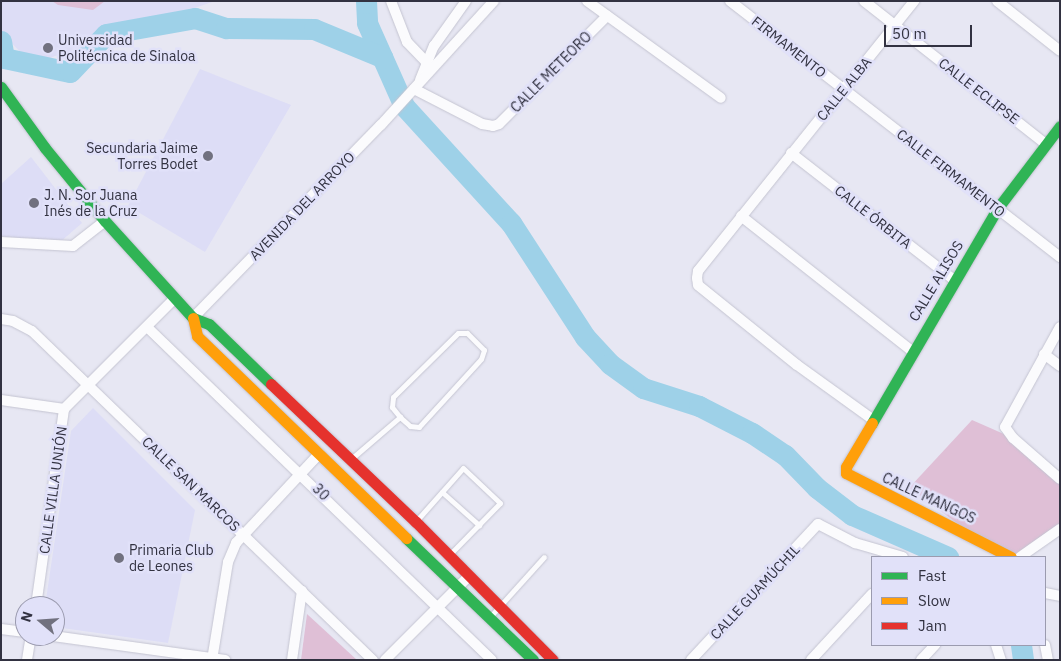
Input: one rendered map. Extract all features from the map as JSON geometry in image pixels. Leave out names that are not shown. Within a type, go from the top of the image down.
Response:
[{"type":"street","points":[[391,1],[401,31],[430,66]]},
{"type":"street","points":[[430,66],[441,34],[466,1]]},
{"type":"street","points":[[430,66],[494,1]]},
{"type":"street","points":[[587,1],[721,98]]},
{"type":"street","name":"CALLE ECLIPSE","points":[[864,1],[1046,144]]},
{"type":"street","name":"CALLE ALBA","points":[[872,419],[797,365],[698,285],[698,271],[914,1]]},
{"type":"street","points":[[997,1],[1060,50]]},
{"type":"street","name":"FIRMAMENTO","points":[[732,3],[843,90]]},
{"type":"street","name":"CALLE METEORO","points":[[415,89],[482,124],[493,126],[499,124],[607,16]]},
{"type":"street","name":"AVENIDA DEL ARROYO","points":[[193,318],[415,89],[430,66]]},
{"type":"street","points":[[1,87],[22,118],[105,221],[193,318],[209,324],[416,522],[499,608],[553,660]]},
{"type":"street","name":"CALLE FIRMAMENTO","points":[[843,90],[1060,257]]},
{"type":"street","points":[[1,108],[22,118]]},
{"type":"street","name":"CALLE ALISOS","points":[[848,459],[997,209],[1060,126]]},
{"type":"street","name":"CALLE ÓRBITA","points":[[791,153],[954,280]]},
{"type":"street","points":[[742,216],[912,351]]},
{"type":"street","points":[[1,242],[73,246],[105,221]]},
{"type":"street","name":"CALLE VILLA UNIÓN","points":[[37,596],[64,409],[90,386],[174,298]]},
{"type":"street","points":[[193,318],[197,336],[533,660]]},
{"type":"street","name":"CALLE SAN MARCOS","points":[[1,320],[13,321],[32,331],[373,660]]},
{"type":"street","name":"30","points":[[147,327],[301,473],[492,660]]},
{"type":"street","points":[[1060,327],[1006,421],[1007,432],[1060,479]]},
{"type":"street","points":[[1044,354],[1060,366]]},
{"type":"street","points":[[1,400],[64,409]]},
{"type":"street","points":[[212,659],[228,562],[243,534],[320,454]]},
{"type":"street","name":"CALLE MANGOS","points":[[848,459],[846,472],[850,477],[976,537],[1009,556]]},
{"type":"street","name":"CALLE GUAMÚCHIL","points":[[691,660],[818,524],[855,543],[900,556]]},
{"type":"street","points":[[1021,556],[1060,529]]},
{"type":"street","points":[[385,660],[469,576]]},
{"type":"street","points":[[292,660],[302,591]]},
{"type":"street","points":[[1046,593],[1060,596]]},
{"type":"street","points":[[811,660],[871,595]]},
{"type":"street","points":[[1,629],[15,631]]},
{"type":"street","points":[[65,638],[225,660]]},
{"type":"street","points":[[27,660],[29,646]]},
{"type":"street","points":[[921,660],[935,646]]},
{"type":"street","points":[[996,646],[1001,660]]},
{"type":"street","points":[[1045,646],[1048,660]]},
{"type":"lane","points":[[458,333],[467,333],[484,350],[481,359],[420,426],[410,426],[400,417],[392,407],[394,396],[458,333]]},
{"type":"lane","points":[[351,459],[400,417]]},
{"type":"lane","points":[[416,522],[462,468],[500,503],[449,556]]},
{"type":"lane","points":[[442,492],[479,525]]},
{"type":"lane","points":[[489,618],[544,557]]},
{"type":"shaded area","name":"Universidad Politécnica de Sinaloa","points":[[1,1],[215,1],[32,64],[1,32]]},
{"type":"shaded area","points":[[52,1],[105,1],[93,10],[58,5]]},
{"type":"shaded area","name":"Secundaria Jaime Torres Bodet","points":[[200,69],[291,105],[205,252],[128,206]]},
{"type":"shaded area","name":"J. N. Sor Juana Inés de la Cruz","points":[[31,157],[82,223],[59,243],[1,236],[1,184]]},
{"type":"shaded area","name":"Primaria Club de Leones","points":[[93,408],[195,510],[168,643],[65,628],[65,596],[46,596],[71,431]]},
{"type":"shaded area","points":[[972,420],[1013,438],[1060,479],[1060,529],[1018,556],[1014,556],[976,537],[909,488]]},
{"type":"shaded area","points":[[307,614],[357,660],[301,660]]},
{"type":"waterway","points":[[366,1],[367,23],[404,106],[511,223],[585,337],[610,364],[643,388],[699,406],[752,433],[785,455],[817,488],[852,515],[946,556]]},
{"type":"waterway","points":[[1,41],[4,58],[70,72],[106,34],[195,18],[226,28],[314,29],[382,57]]},
{"type":"waterway","points":[[1021,646],[1023,660]]},
{"type":"traffic: fast","points":[[1,87],[45,148],[105,221],[193,318],[209,324],[271,384]]},
{"type":"traffic: fast","points":[[872,423],[997,209],[1060,126]]},
{"type":"traffic: fast","points":[[406,538],[533,660]]},
{"type":"traffic: slow","points":[[193,318],[197,336],[406,538]]},
{"type":"traffic: slow","points":[[872,423],[846,467],[846,473],[1009,556]]},
{"type":"traffic: jam","points":[[271,384],[416,522],[553,660]]},
{"type":"place","name":"Universidad Politécnica de Sinaloa","points":[[48,48]]},
{"type":"place","name":"Secundaria Jaime Torres Bodet","points":[[208,156]]},
{"type":"place","name":"J. N. Sor Juana Inés de la Cruz","points":[[34,203]]},
{"type":"place","name":"Primaria Club de Leones","points":[[119,558]]}]
